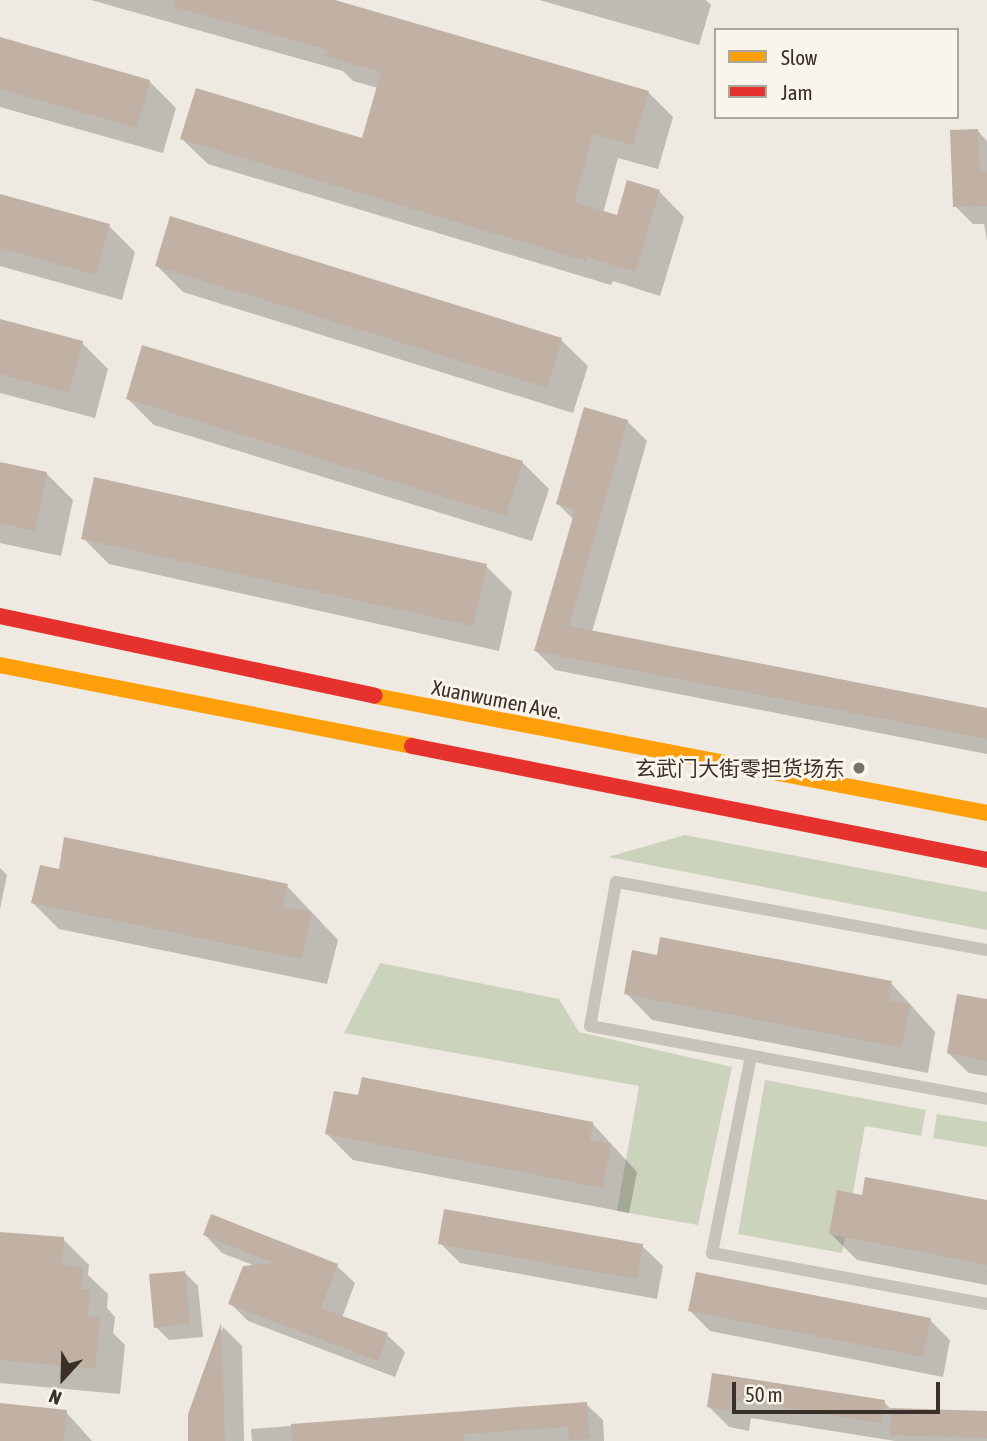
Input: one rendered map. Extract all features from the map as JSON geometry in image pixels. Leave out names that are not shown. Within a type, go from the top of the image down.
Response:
[{"type":"main road","name":"Xuanwumen Ave.","points":[[0,616],[489,720],[987,813]]},
{"type":"main road","points":[[0,665],[987,860]]},
{"type":"lane","points":[[987,950],[617,882],[590,1026],[987,1099]]},
{"type":"lane","points":[[751,1056],[712,1253],[987,1304]]},
{"type":"green space","points":[[685,835],[987,892],[987,930],[608,857]]},
{"type":"green space","points":[[380,963],[559,999],[579,1032],[732,1067],[698,1225],[617,1211],[639,1086],[344,1033]]},
{"type":"green space","points":[[765,1080],[926,1110],[921,1136],[865,1126],[842,1253],[738,1234]]},
{"type":"green space","points":[[937,1114],[987,1122],[987,1147],[933,1138]]},
{"type":"building","points":[[175,0],[335,0],[649,91],[633,145],[593,134],[574,202],[617,215],[627,180],[660,190],[635,272],[588,257],[586,261],[180,139],[196,88],[362,138],[381,72],[326,56],[328,50],[174,7]]},
{"type":"building","points":[[0,37],[150,80],[137,128],[0,89]]},
{"type":"building","points":[[978,129],[980,171],[987,171],[987,206],[953,207],[950,130]]},
{"type":"building","points":[[0,194],[110,224],[96,275],[0,248]]},
{"type":"building","points":[[170,216],[562,338],[547,388],[155,266]]},
{"type":"building","points":[[0,319],[83,341],[69,393],[0,374]]},
{"type":"building","points":[[142,345],[523,461],[506,516],[126,399]]},
{"type":"building","points":[[584,407],[628,420],[569,626],[987,708],[987,739],[534,651],[575,510],[556,504]]},
{"type":"building","points":[[0,462],[47,472],[35,531],[0,523]]},
{"type":"building","points":[[94,477],[487,564],[473,626],[81,539]]},
{"type":"building","points":[[64,837],[288,884],[283,907],[312,912],[301,959],[31,903],[40,865],[59,869]]},
{"type":"building","points":[[660,937],[892,981],[888,1000],[910,1004],[902,1048],[624,994],[632,950],[657,955]]},
{"type":"building","points":[[957,994],[987,999],[987,1061],[947,1053]]},
{"type":"building","points":[[362,1077],[593,1122],[590,1140],[611,1144],[603,1188],[325,1134],[334,1091],[358,1095]]},
{"type":"building","points":[[865,1177],[987,1200],[987,1265],[829,1234],[837,1190],[862,1195]]},
{"type":"building","points":[[444,1209],[643,1244],[637,1279],[438,1244]]},
{"type":"building","points":[[211,1214],[338,1264],[321,1308],[388,1333],[378,1361],[228,1304],[243,1266],[274,1263],[203,1235]]},
{"type":"building","points":[[0,1232],[64,1237],[62,1265],[83,1267],[81,1289],[90,1289],[88,1316],[100,1317],[95,1369],[0,1360]]},
{"type":"building","points":[[185,1271],[190,1324],[154,1328],[149,1274]]},
{"type":"building","points":[[696,1272],[931,1318],[923,1357],[688,1311]]},
{"type":"building","points":[[221,1323],[225,1441],[188,1441],[188,1414]]},
{"type":"building","points":[[712,1373],[885,1400],[881,1423],[731,1399],[729,1411],[707,1407]]},
{"type":"building","points":[[587,1402],[590,1439],[569,1440],[568,1427],[464,1434],[464,1441],[292,1441],[291,1424]]},
{"type":"building","points":[[0,1403],[67,1410],[63,1441],[0,1441]]},
{"type":"building","points":[[891,1408],[987,1411],[987,1438],[890,1435]]},
{"type":"traffic: slow","points":[[0,665],[412,746]]},
{"type":"traffic: slow","points":[[375,696],[987,813]]},
{"type":"traffic: jam","points":[[0,616],[375,696]]},
{"type":"traffic: jam","points":[[412,746],[987,860]]},
{"type":"place","name":"玄武门大街零担货场东","points":[[859,768]]}]
